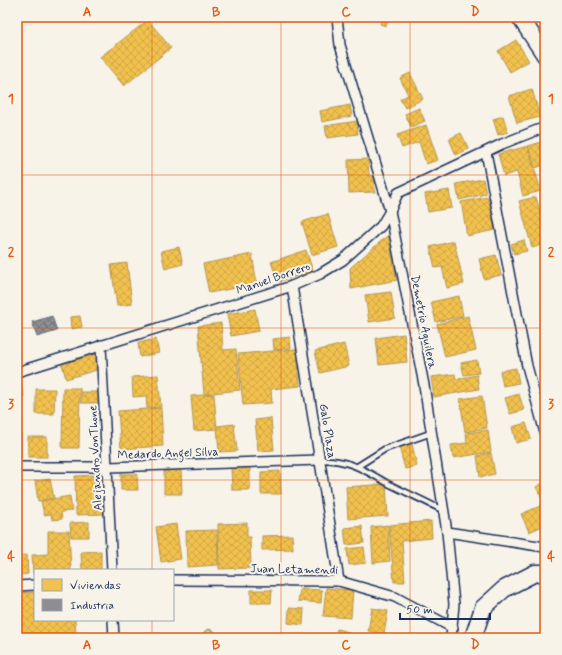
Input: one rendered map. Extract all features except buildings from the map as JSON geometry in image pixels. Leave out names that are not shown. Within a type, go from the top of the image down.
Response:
[{"type":"highway","points":[[520,17],[545,55]]},
{"type":"highway","points":[[473,638],[483,608],[504,589],[535,572],[545,573]]},
{"type":"street","name":"Demetrio Aguilera","points":[[337,17],[340,45],[390,211],[424,385],[446,532],[454,604],[451,638]]},
{"type":"street","name":"Manuel Borrero","points":[[17,372],[292,286],[320,274],[343,260],[381,226],[398,193],[486,152],[545,127]]},
{"type":"street","points":[[486,152],[527,366],[545,433]]},
{"type":"street","name":"Galo Plaza","points":[[292,286],[339,581]]},
{"type":"street","name":"Alejandro VonThone","points":[[101,345],[112,569]]},
{"type":"street","name":"Medardo Angel Silva","points":[[17,467],[108,467],[320,460]]},
{"type":"street","points":[[446,532],[545,547]]},
{"type":"street","name":"Juan Letamendi","points":[[174,580],[339,581],[395,597],[453,628]]},
{"type":"street","points":[[17,586],[34,585]]},
{"type":"street","points":[[114,621],[114,638]]},
{"type":"lane","points":[[358,466],[385,449],[431,433]]},
{"type":"lane","points":[[320,460],[334,459],[358,466],[442,510]]},
{"type":"green space","points":[[208,629],[214,631],[219,638],[202,638],[204,632]]}]
